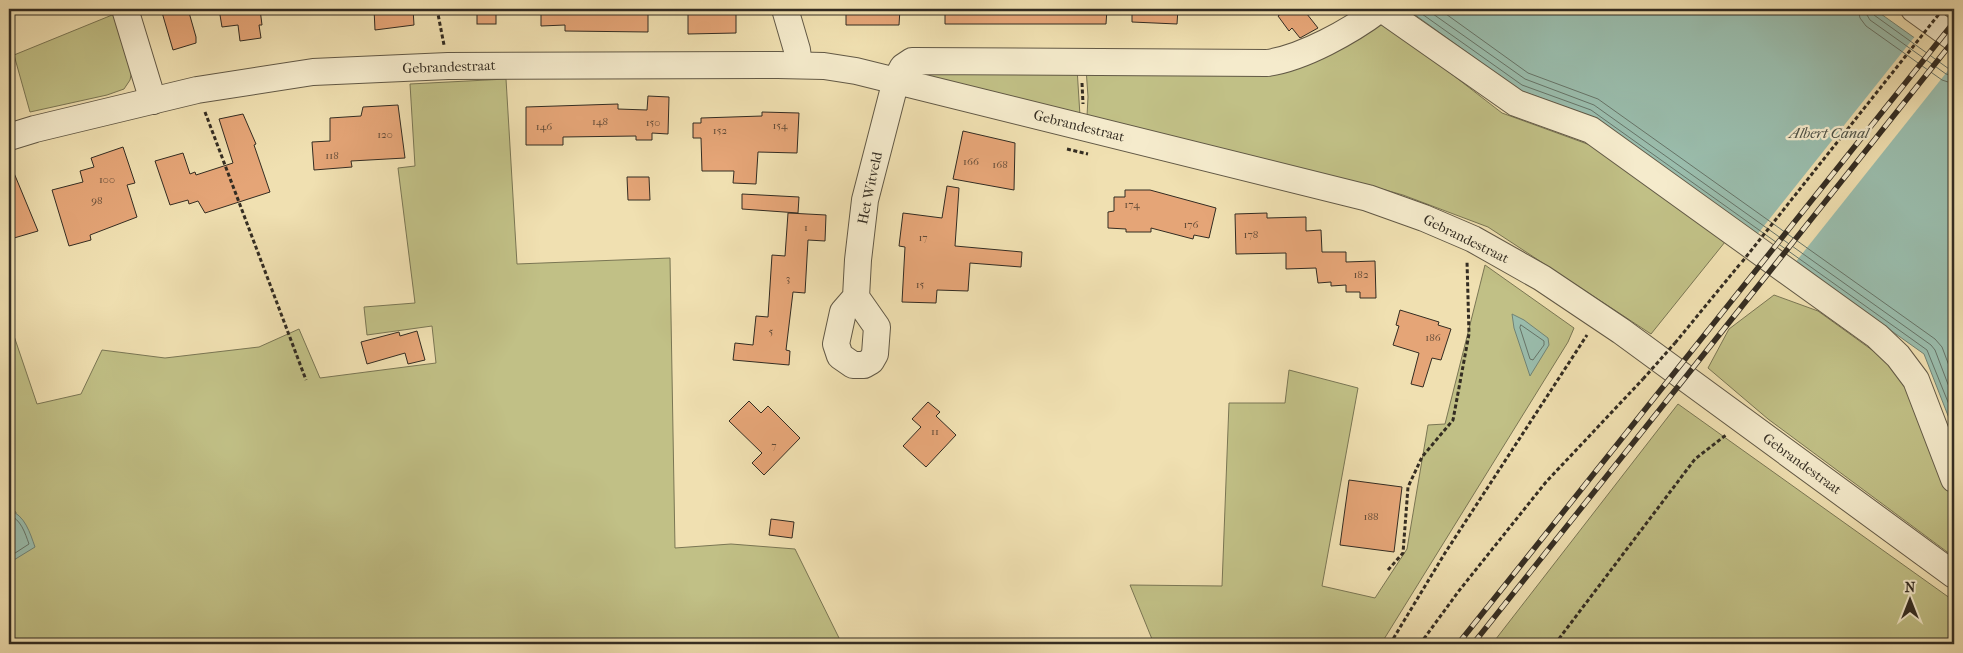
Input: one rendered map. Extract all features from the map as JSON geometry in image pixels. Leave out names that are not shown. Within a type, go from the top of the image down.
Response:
[{"type":"street","points":[[125,9],[152,101]]},
{"type":"street","points":[[785,9],[797,50],[799,65]]},
{"type":"street","points":[[896,80],[903,67],[912,61],[1267,63],[1283,61],[1303,54],[1362,23],[1381,9],[1516,102],[1591,130],[1877,336],[1898,356],[1916,380],[1954,479]]},
{"type":"street","points":[[1914,9],[1954,38]]},
{"type":"street","name":"Gebrandestraat","points":[[9,137],[35,128],[197,90],[313,72],[448,66],[799,65],[856,71],[896,80],[1368,198],[1424,218],[1473,239],[1542,278],[1621,331],[1954,575]]},
{"type":"street","name":"Het Witveld","points":[[856,298],[865,200],[896,80]]},
{"type":"path","points":[[437,9],[448,66]]},
{"type":"path","points":[[1420,644],[1458,592],[1546,482],[1675,343],[1742,262],[1943,9]]},
{"type":"path","points":[[197,90],[306,380]]},
{"type":"path","points":[[1076,151],[1093,155]]},
{"type":"path","points":[[1388,570],[1403,553],[1408,486],[1422,457],[1453,420],[1468,334],[1467,252],[1473,239]]},
{"type":"path","points":[[1390,644],[1445,553],[1590,330]]},
{"type":"path","points":[[1555,644],[1695,459],[1729,432]]},
{"type":"shaded area","points":[[117,13],[132,70],[130,80],[124,89],[107,95],[30,112],[14,55]]},
{"type":"shaded area","points":[[1383,21],[1502,113],[1590,145],[1729,237],[1651,334],[1488,227],[1403,195],[1364,184],[1087,116],[1086,68],[1247,73]]},
{"type":"shaded area","points":[[917,66],[1077,68],[1080,116],[919,79]]},
{"type":"shaded area","points":[[506,79],[517,264],[670,258],[675,548],[731,544],[795,549],[842,644],[9,644],[9,553],[16,512],[9,510],[9,338],[14,336],[37,404],[81,394],[102,350],[165,358],[259,347],[299,329],[320,378],[436,363],[432,326],[367,335],[364,307],[415,303],[398,168],[415,166],[410,84]]},
{"type":"shaded area","points":[[1485,265],[1574,328],[1568,342],[1381,644],[1154,644],[1130,585],[1222,586],[1229,403],[1285,403],[1289,370],[1358,388],[1322,586],[1375,598],[1407,549],[1428,425],[1445,424]]},
{"type":"shaded area","points":[[1774,295],[1818,311],[1908,376],[1954,498],[1954,557],[1768,419],[1708,368],[1729,329]]},
{"type":"shaded area","points":[[1678,404],[1954,601],[1954,644],[1492,644]]},
{"type":"water","name":"Albert Canal","points":[[1407,9],[1874,9],[1954,66],[1954,431],[1924,354],[1588,115],[1519,90]]},
{"type":"water","points":[[1512,314],[1524,320],[1548,338],[1549,345],[1530,376],[1514,328]]},
{"type":"water","points":[[9,510],[15,512],[23,520],[35,547],[9,563]]},
{"type":"pier","points":[[1916,35],[1954,63],[1794,264],[1756,236]]},
{"type":"building","points":[[161,9],[188,9],[196,43],[173,50]]},
{"type":"building","points":[[219,9],[260,9],[262,25],[259,25],[261,38],[240,41],[238,25],[222,27]]},
{"type":"building","points":[[374,9],[413,9],[414,25],[375,30]]},
{"type":"building","points":[[477,9],[496,9],[496,24],[477,24]]},
{"type":"building","points":[[541,9],[648,9],[648,32],[565,31],[565,25],[541,26]]},
{"type":"building","points":[[688,9],[736,9],[736,33],[688,34]]},
{"type":"building","points":[[846,9],[900,9],[899,25],[846,25]]},
{"type":"building","points":[[945,9],[1107,9],[1106,24],[945,24]]},
{"type":"building","points":[[1132,9],[1178,9],[1177,24],[1132,22]]},
{"type":"building","points":[[1287,9],[1303,9],[1318,28],[1300,38],[1292,28],[1289,31],[1278,16]]},
{"type":"building","points":[[648,96],[669,97],[668,134],[652,133],[652,140],[636,140],[636,136],[563,137],[563,145],[526,145],[526,107],[618,104],[618,109],[647,110]]},
{"type":"building","points":[[398,105],[405,158],[351,161],[352,167],[314,170],[312,142],[330,141],[330,118],[361,116],[363,107]]},
{"type":"building","points":[[762,112],[799,113],[797,153],[758,152],[756,184],[733,183],[734,171],[702,171],[701,138],[693,138],[693,123],[701,123],[701,118],[762,116]]},
{"type":"building","points":[[243,114],[256,144],[254,145],[270,192],[205,213],[198,201],[189,204],[188,200],[170,205],[155,161],[183,153],[190,174],[195,172],[196,175],[233,163],[219,119]]},
{"type":"building","points":[[963,131],[1015,143],[1014,190],[953,179]]},
{"type":"building","points":[[123,147],[135,183],[127,185],[137,217],[90,235],[91,240],[69,246],[52,190],[83,182],[80,171],[94,167],[91,158]]},
{"type":"building","points":[[9,161],[38,231],[14,238],[9,221]]},
{"type":"building","points":[[627,177],[649,177],[650,200],[628,200]]},
{"type":"building","points":[[947,186],[959,188],[955,246],[1022,252],[1021,267],[970,263],[968,291],[937,290],[936,303],[902,302],[905,247],[899,246],[903,213],[942,218]]},
{"type":"building","points":[[1125,190],[1150,190],[1216,208],[1209,238],[1194,235],[1193,239],[1151,228],[1151,232],[1126,232],[1126,229],[1108,228],[1108,212],[1114,211],[1114,197],[1125,197]]},
{"type":"building","points":[[742,194],[799,197],[798,213],[742,209]]},
{"type":"building","points":[[788,213],[826,215],[825,241],[808,240],[805,293],[793,292],[786,350],[790,351],[789,365],[733,360],[735,343],[753,345],[756,316],[768,317],[772,255],[785,256]]},
{"type":"building","points":[[1267,213],[1267,218],[1306,217],[1306,231],[1321,230],[1322,252],[1346,252],[1346,262],[1375,261],[1376,298],[1360,298],[1360,292],[1346,292],[1346,285],[1331,286],[1331,282],[1318,283],[1316,268],[1286,269],[1286,253],[1236,254],[1235,214]]},
{"type":"building","points":[[1400,310],[1439,322],[1438,325],[1451,329],[1441,360],[1432,358],[1423,387],[1411,384],[1419,353],[1393,345],[1399,326],[1396,325]]},
{"type":"building","points":[[417,331],[425,360],[408,364],[405,353],[367,364],[361,342],[399,332],[400,336]]},
{"type":"building","points":[[749,401],[761,413],[768,406],[800,438],[764,475],[752,463],[762,453],[729,421]]},
{"type":"building","points":[[928,402],[940,412],[936,416],[956,435],[926,467],[903,446],[921,427],[912,419]]},
{"type":"building","points":[[1349,480],[1402,487],[1394,552],[1340,545]]},
{"type":"building","points":[[771,519],[794,522],[792,538],[769,535]]},
{"type":"railway","points":[[1458,644],[1954,22]]},
{"type":"railway","points":[[1473,644],[1954,40]]}]
